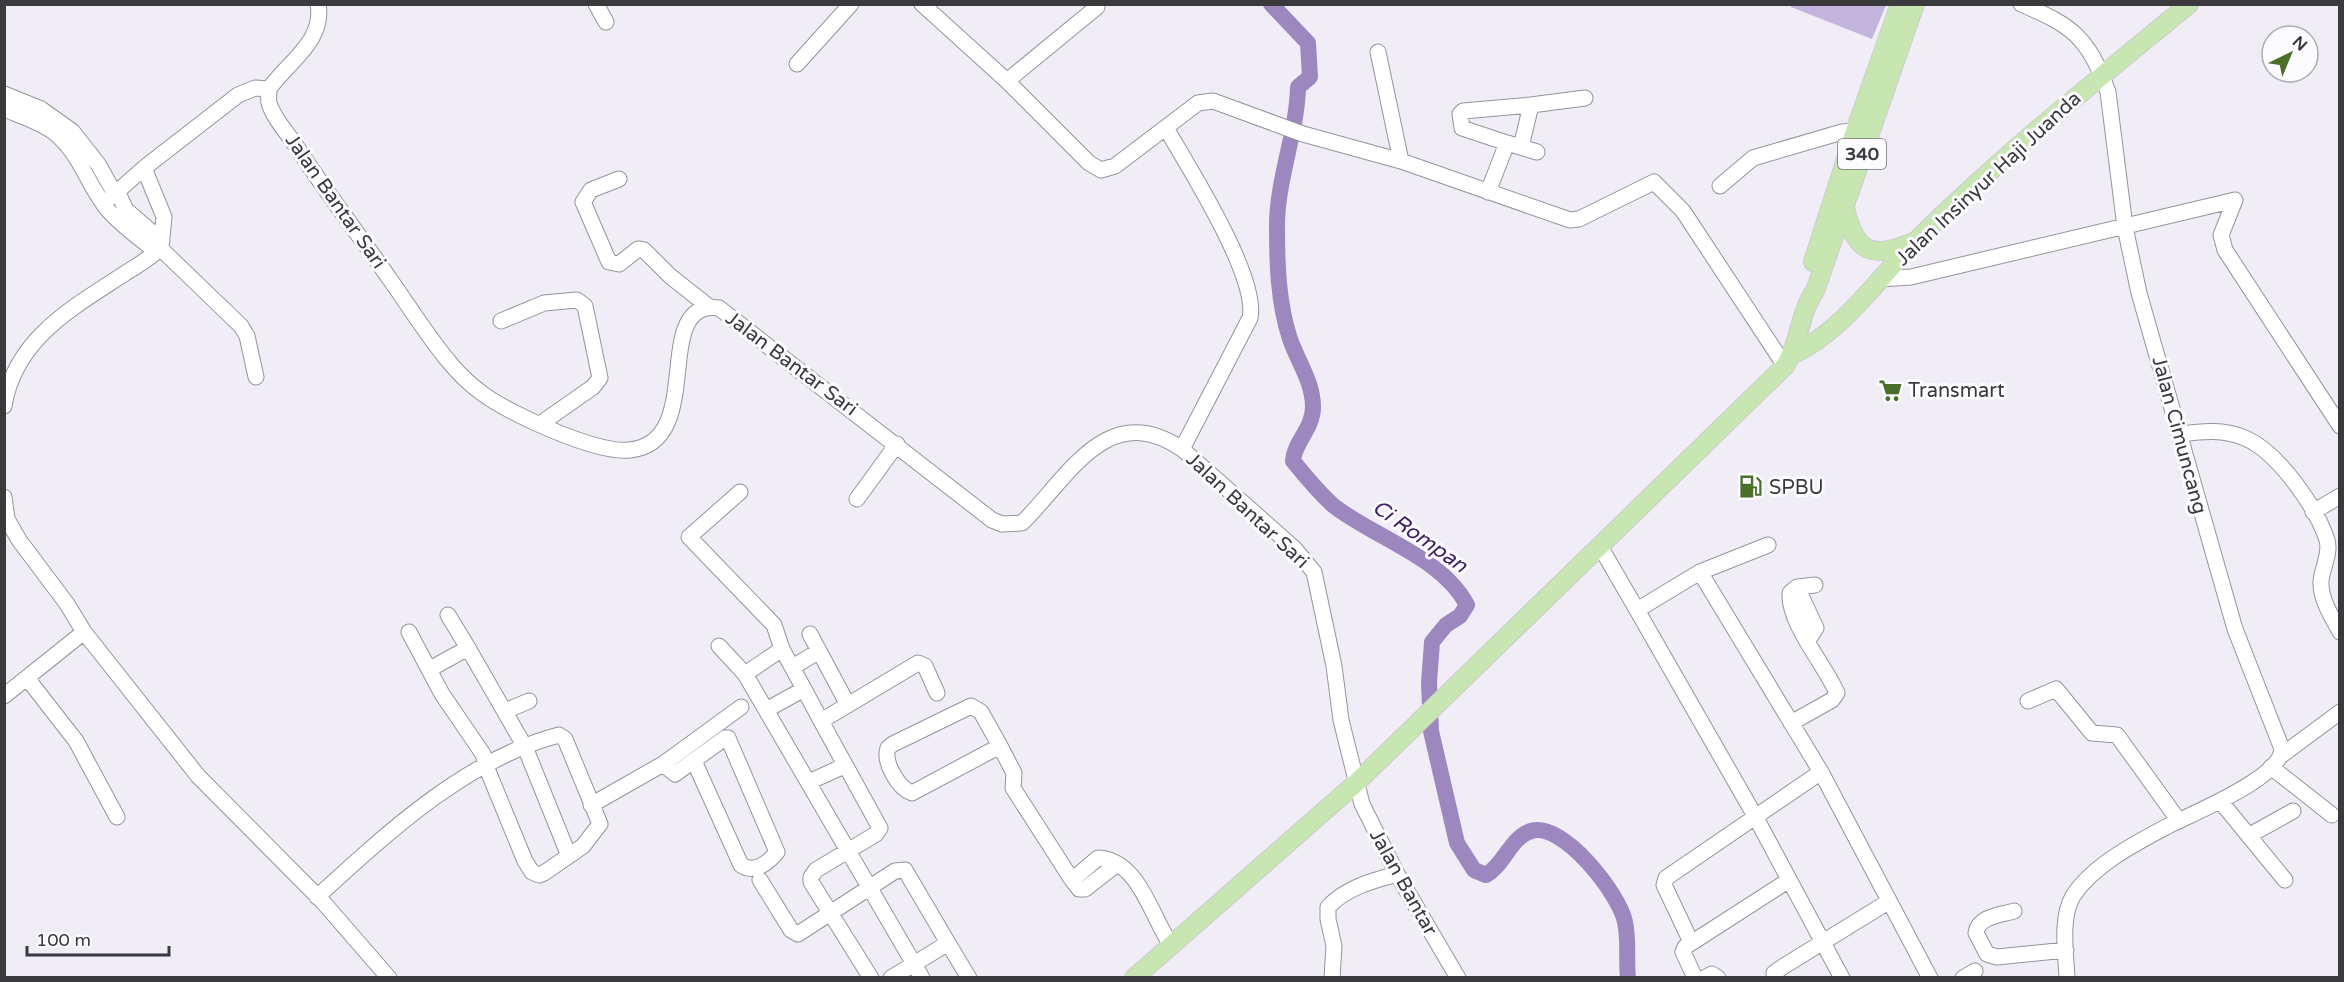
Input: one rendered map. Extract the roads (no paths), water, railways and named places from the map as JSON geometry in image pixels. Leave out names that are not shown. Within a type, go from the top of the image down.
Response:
[{"type":"main road","name":"340","points":[[1808,302],[1815,291],[1844,206],[1890,52],[1900,4]]},
{"type":"main road","name":"340","points":[[1808,302],[1805,287],[1855,131],[1890,52],[1915,4]]},
{"type":"main road","name":"Jalan Insinyur Haji Juanda","points":[[1788,361],[1822,339],[1916,241],[2101,74],[2188,4]]},
{"type":"main road","points":[[1844,206],[1851,233],[1860,245],[1877,251],[1895,250],[1916,241]]},
{"type":"main road","points":[[1134,978],[1355,784],[1600,548],[1788,361],[1808,302]]},
{"type":"street","points":[[110,198],[144,168],[238,95],[255,88],[269,89],[309,44],[316,32],[318,4]]},
{"type":"street","points":[[596,4],[606,22]]},
{"type":"street","points":[[797,64],[851,4]]},
{"type":"street","points":[[922,4],[1007,81],[1097,170],[1115,166],[1196,104],[1213,101],[1303,134],[1401,161],[1575,220],[1650,183],[1657,183],[1683,211],[1788,361]]},
{"type":"street","name":"Jalan Cimuncang","points":[[2021,4],[2058,20],[2072,29],[2101,74],[2111,109],[2125,227],[2139,293],[2235,629],[2275,727],[2282,755]]},
{"type":"street","points":[[1007,81],[1097,7]]},
{"type":"street","points":[[1378,52],[1401,161]]},
{"type":"street","name":"Jalan Bantar Sari","points":[[269,89],[269,104],[310,168],[451,364],[484,395],[540,424],[592,445],[626,451],[648,444],[663,430],[670,416],[679,372],[681,334],[693,314],[708,306],[719,308],[992,520],[1013,525],[1022,523],[1036,510],[1083,454],[1106,440],[1131,433],[1150,433],[1182,448],[1294,548],[1314,572],[1355,784]]},
{"type":"street","points":[[4,94],[41,109],[72,131],[98,164],[111,187],[110,198]]},
{"type":"street","points":[[1537,152],[1462,128],[1460,114],[1463,111],[1585,98]]},
{"type":"street","points":[[1488,192],[1514,145],[1532,105]]},
{"type":"street","points":[[4,109],[43,126],[65,142],[87,174],[110,198],[126,228],[160,246],[241,326],[247,336],[256,377]]},
{"type":"street","points":[[1481,134],[1485,109]]},
{"type":"street","points":[[1166,128],[1228,241],[1247,289],[1251,308],[1250,318],[1182,448]]},
{"type":"street","points":[[1720,186],[1753,158],[1834,134],[1855,131]]},
{"type":"street","points":[[4,406],[13,373],[35,340],[61,315],[160,246],[164,217],[144,168]]},
{"type":"street","points":[[619,179],[591,190],[583,202],[609,262],[619,264],[638,249],[644,249],[670,276],[708,306]]},
{"type":"street","points":[[1880,279],[1911,277],[2235,200],[2221,235],[2225,250],[2340,426]]},
{"type":"street","points":[[501,321],[544,303],[577,300],[585,306],[600,378],[593,387],[540,424]]},
{"type":"street","points":[[2181,434],[2222,432],[2254,443],[2292,479],[2327,540],[2321,583],[2326,604],[2340,633]]},
{"type":"street","points":[[857,499],[897,444]]},
{"type":"street","points":[[740,492],[688,536],[774,625],[782,648],[844,766],[880,828],[876,834],[816,870],[811,877],[871,978]]},
{"type":"street","points":[[2313,512],[2340,496]]},
{"type":"street","points":[[4,497],[8,519],[19,540],[67,604],[84,632],[198,776],[317,897],[389,978]]},
{"type":"street","points":[[1636,610],[1700,572],[1768,545]]},
{"type":"street","points":[[1600,548],[1755,816],[1842,978]]},
{"type":"street","points":[[1700,572],[1821,772],[1930,978]]},
{"type":"street","points":[[1791,723],[1832,700],[1837,693],[1808,640],[1816,628],[1797,587],[1815,585]]},
{"type":"street","points":[[448,615],[525,747],[569,856]]},
{"type":"street","points":[[4,696],[84,632]]},
{"type":"street","points":[[317,897],[394,827],[486,766],[525,747],[560,735],[565,739],[600,824],[592,831],[589,839],[569,856],[544,873],[539,875],[532,872],[525,861],[486,766],[478,743],[446,700],[410,632]]},
{"type":"street","points":[[810,634],[848,705]]},
{"type":"street","points":[[719,646],[745,674],[768,709],[846,852],[922,978]]},
{"type":"street","points":[[430,669],[468,648]]},
{"type":"street","points":[[745,674],[782,648]]},
{"type":"street","points":[[793,667],[819,651]]},
{"type":"street","points":[[821,721],[918,663],[925,666],[937,693]]},
{"type":"street","points":[[30,675],[76,741],[117,817]]},
{"type":"street","points":[[768,709],[804,689]]},
{"type":"street","points":[[2028,701],[2056,689],[2092,733],[2117,735],[2179,821]]},
{"type":"street","points":[[505,711],[529,701]]},
{"type":"street","points":[[1000,746],[912,793],[902,787],[886,759],[888,748],[893,744],[970,705],[981,712],[1000,746],[1014,773],[1013,788],[1072,880],[1098,858],[1117,864],[1138,881],[1157,924],[1171,945]]},
{"type":"street","points":[[591,805],[663,764],[741,707]]},
{"type":"street","points":[[2067,978],[2068,909],[2073,897],[2104,866],[2179,821],[2221,802],[2257,778],[2282,755],[2340,711]]},
{"type":"street","points":[[663,764],[674,775],[725,738],[731,742],[777,852],[759,867],[745,868],[741,865],[694,761]]},
{"type":"street","points":[[809,782],[844,766]]},
{"type":"street","points":[[2271,767],[2332,815]]},
{"type":"street","points":[[1691,942],[1663,882],[1821,772]]},
{"type":"street","name":"Jalan Bantar","points":[[1355,784],[1362,804],[1397,873],[1458,978]]},
{"type":"street","points":[[2221,802],[2285,880]]},
{"type":"street","points":[[2250,835],[2293,811]]},
{"type":"street","points":[[760,880],[794,933],[802,933],[895,871],[905,870],[969,978]]},
{"type":"street","points":[[1332,978],[1334,946],[1328,919],[1328,906],[1342,894],[1367,882],[1397,873]]},
{"type":"street","points":[[1695,978],[1683,952],[1691,942],[1788,880]]},
{"type":"street","points":[[1774,978],[1774,973],[1888,902]]},
{"type":"street","points":[[2014,911],[1988,918],[1976,929],[1978,940],[1987,954],[1996,957],[2066,950]]},
{"type":"street","points":[[891,978],[948,943]]},
{"type":"street","points":[[1704,978],[1712,974],[1718,978]]},
{"type":"waterway","name":"Ci Rompan","points":[[1271,4],[1308,43],[1310,77],[1298,87],[1294,122],[1280,191],[1277,226],[1278,269],[1283,311],[1290,339],[1311,389],[1313,407],[1310,422],[1294,454],[1293,461],[1334,506],[1425,561],[1442,574],[1467,605],[1460,616],[1446,625],[1432,642],[1429,683],[1431,731],[1457,843],[1474,870],[1486,875],[1498,865],[1518,839],[1531,831],[1544,831],[1558,837],[1588,863],[1613,895],[1621,910],[1626,929],[1628,978]]},
{"type":"place","name":"Transmart","points":[[1890,390]]},
{"type":"place","name":"SPBU","points":[[1751,487]]}]
